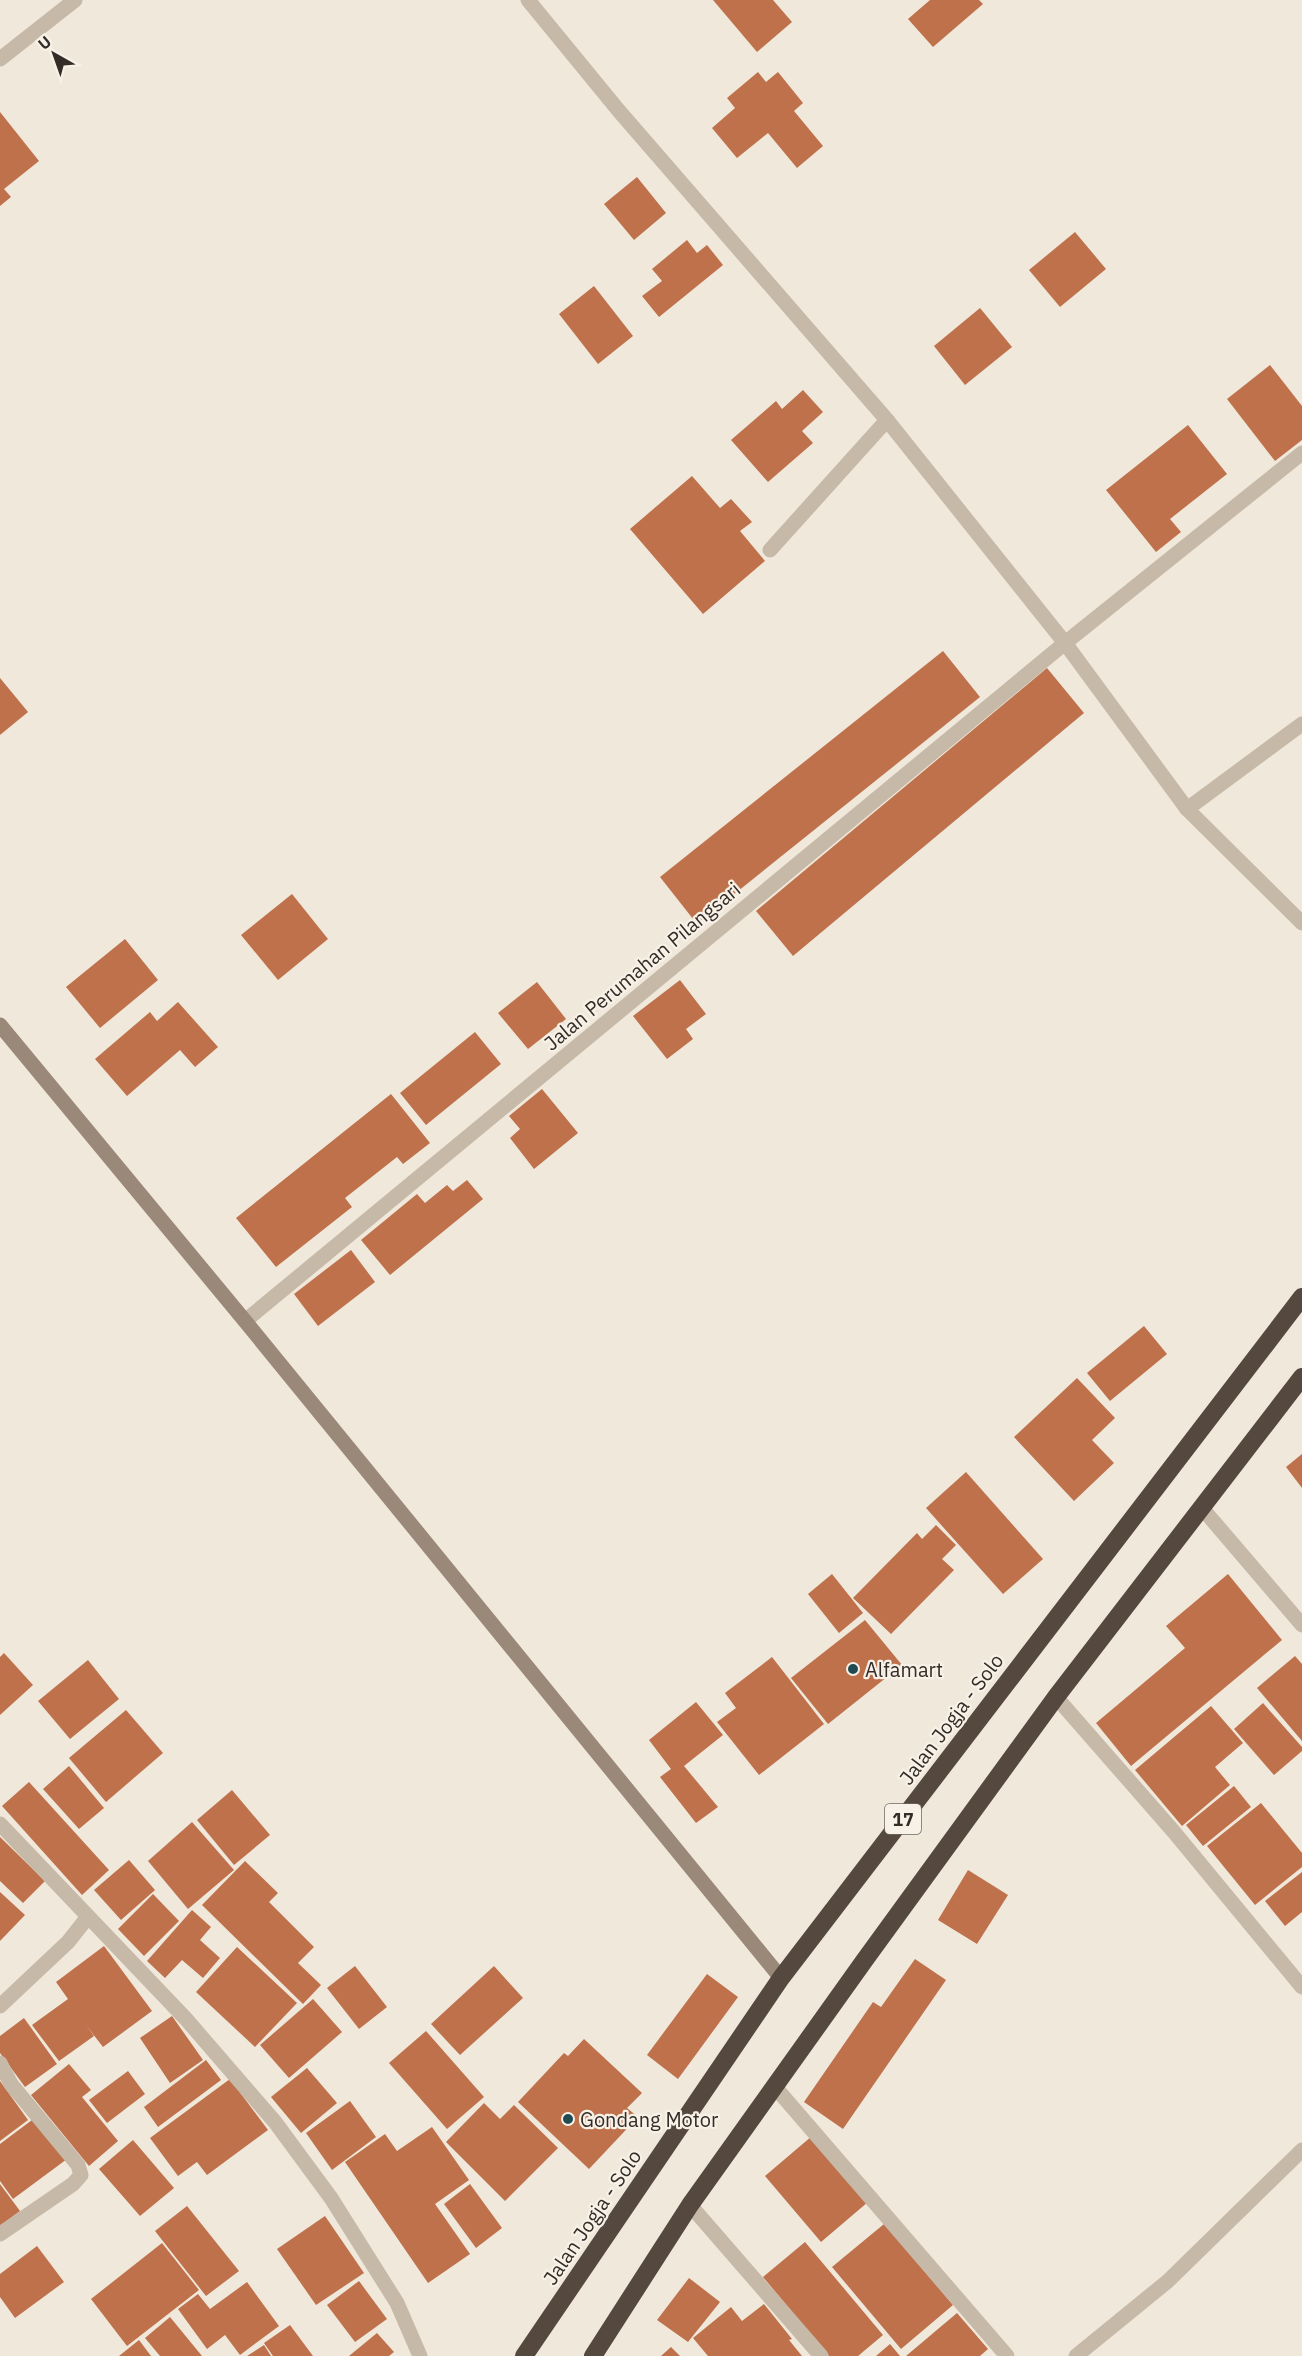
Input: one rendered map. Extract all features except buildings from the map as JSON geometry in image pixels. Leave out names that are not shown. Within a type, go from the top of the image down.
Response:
[{"type":"highway","name":"Jalan Jogja - Solo","points":[[525,2356],[781,1978],[1302,1297]]},
{"type":"highway","name":"17","points":[[593,2356],[690,2205],[864,1961],[1056,1697],[1302,1377]]},
{"type":"street","points":[[0,59],[75,0]]},
{"type":"street","points":[[528,0],[619,111],[887,420],[1065,643],[1187,809],[1302,923]]},
{"type":"street","points":[[770,550],[887,420]]},
{"type":"street","name":"Jalan Perumahan Pilangsari","points":[[245,1321],[1065,643],[1302,453]]},
{"type":"street","points":[[1187,809],[1302,724]]},
{"type":"street","points":[[0,1025],[245,1321],[781,1978]]},
{"type":"street","points":[[1202,1508],[1302,1625]]},
{"type":"street","points":[[1056,1697],[1174,1832],[1302,1987]]},
{"type":"street","points":[[0,1824],[87,1918],[186,2019],[275,2122],[331,2198],[397,2303],[420,2356]]},
{"type":"street","points":[[0,2006],[68,1942],[87,1918]]},
{"type":"street","points":[[0,2062],[7,2078],[78,2165],[81,2175],[73,2184],[0,2234]]},
{"type":"street","points":[[775,2087],[1007,2356]]},
{"type":"street","points":[[1076,2356],[1168,2282],[1302,2151]]},
{"type":"street","points":[[690,2205],[821,2356]]},
{"type":"place","name":"Alfamart","points":[[853,1669]]},
{"type":"place","name":"Gondang Motor","points":[[568,2119]]}]
